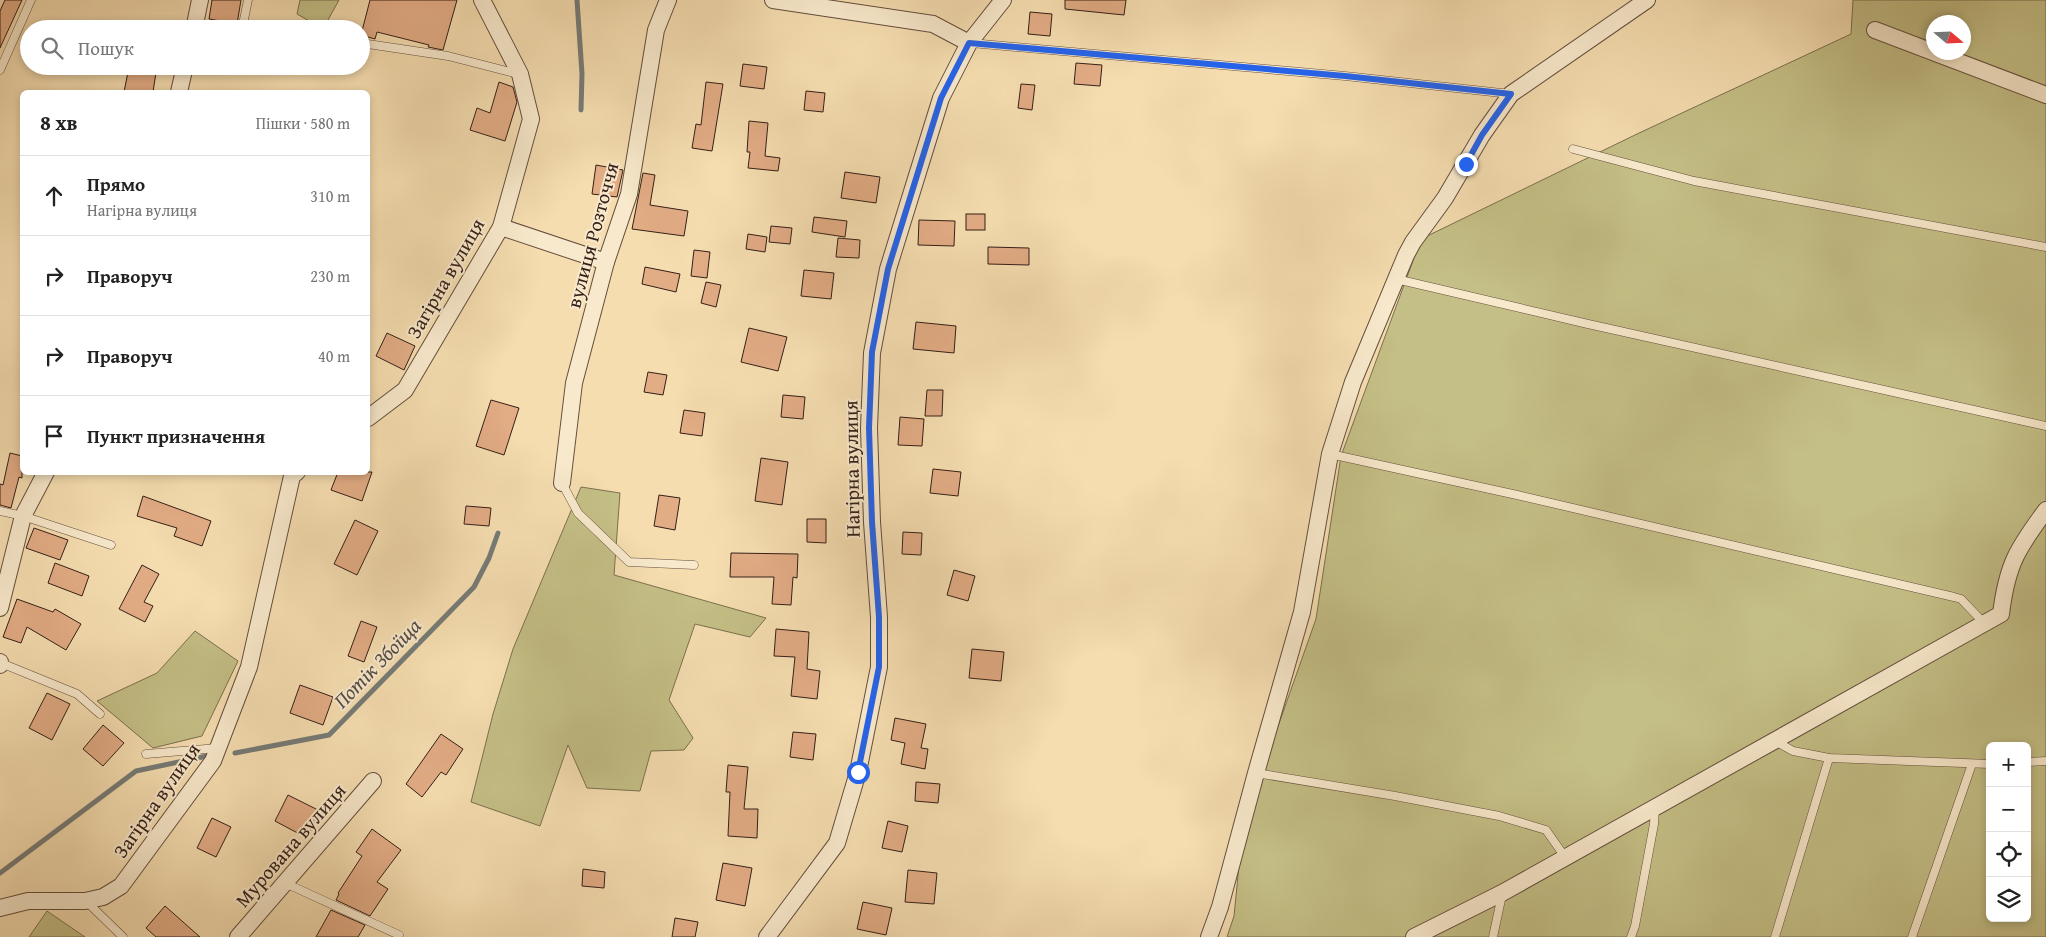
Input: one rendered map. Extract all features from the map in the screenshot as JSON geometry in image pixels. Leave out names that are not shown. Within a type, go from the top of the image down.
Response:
[{"type":"street","points":[[196,20],[200,0]]},
{"type":"street","name":"Загірна вулиця","points":[[370,416],[405,390],[501,227],[531,120],[520,74],[482,0]]},
{"type":"street","name":"вулиця Розточчя","points":[[562,483],[574,383],[606,262],[630,194],[656,30],[668,0]]},
{"type":"street","points":[[773,0],[933,24],[969,43]]},
{"type":"street","name":"Нагірна вулиця","points":[[767,937],[837,843],[858,772],[879,667],[879,617],[872,522],[870,456],[872,352],[888,269],[941,98],[969,43],[1003,0]]},
{"type":"street","points":[[1209,937],[1220,907],[1302,612],[1330,454],[1353,382],[1413,242],[1445,198],[1482,135],[1511,94],[1647,0]]},
{"type":"street","points":[[1875,30],[2046,96]]},
{"type":"street","points":[[179,90],[183,75]]},
{"type":"street","points":[[501,227],[606,262]]},
{"type":"street","points":[[0,608],[22,516],[44,475]]},
{"type":"street","name":"Загірна вулиця","points":[[0,908],[28,901],[85,901],[103,897],[121,886],[213,761],[250,667],[293,475]]},
{"type":"street","points":[[1414,937],[1502,893],[2001,614],[2009,569],[2021,542],[2046,510]]},
{"type":"street","name":"Мурована вулиця","points":[[238,937],[374,781]]},
{"type":"lane","points":[[22,20],[31,0]]},
{"type":"lane","points":[[244,20],[248,0]]},
{"type":"lane","points":[[0,70],[20,25]]},
{"type":"lane","points":[[969,43],[1345,76],[1511,94]]},
{"type":"lane","points":[[370,44],[448,56],[520,74]]},
{"type":"lane","points":[[1573,149],[1694,181],[2046,247]]},
{"type":"lane","points":[[1396,279],[1588,324],[2046,426]]},
{"type":"lane","points":[[1330,454],[1517,495],[1954,597],[1961,599],[1984,623]]},
{"type":"lane","points":[[562,483],[578,513],[629,562],[694,565]]},
{"type":"lane","points":[[0,511],[22,516],[111,545]]},
{"type":"lane","points":[[0,663],[77,694],[100,714]]},
{"type":"lane","points":[[1773,740],[1793,751],[1829,758],[1986,764]]},
{"type":"lane","points":[[146,754],[218,748]]},
{"type":"lane","points":[[1775,937],[1829,758]]},
{"type":"lane","points":[[2031,762],[2046,761]]},
{"type":"lane","points":[[1912,937],[1972,764]]},
{"type":"lane","points":[[1256,773],[1499,816],[1546,830],[1565,857]]},
{"type":"lane","points":[[1631,937],[1635,926],[1654,824],[1655,807]]},
{"type":"lane","points":[[285,883],[399,935]]},
{"type":"lane","points":[[1493,937],[1502,893]]},
{"type":"lane","points":[[85,901],[123,937]]},
{"type":"shaded area","points":[[300,0],[339,0],[328,20],[307,20],[297,14]]},
{"type":"shaded area","points":[[1853,0],[2046,0],[2046,937],[1227,937],[1234,916],[1243,825],[1316,619],[1341,456],[1421,239],[1637,134],[1851,34]]},
{"type":"shaded area","points":[[581,487],[620,493],[614,575],[766,618],[750,637],[695,624],[669,700],[693,738],[684,750],[651,751],[640,791],[587,788],[568,745],[540,826],[471,802],[493,714],[513,649]]},
{"type":"shaded area","points":[[195,631],[238,661],[202,736],[153,748],[97,701],[157,673]]},
{"type":"shaded area","points":[[47,911],[85,937],[29,937]]},
{"type":"building","points":[[5,0],[22,0],[0,48],[0,11]]},
{"type":"building","points":[[212,0],[241,0],[238,20],[209,19]]},
{"type":"building","points":[[370,0],[457,0],[443,50],[377,32],[375,39],[370,38],[370,20],[365,20]]},
{"type":"building","points":[[1065,0],[1126,0],[1124,15],[1065,9]]},
{"type":"building","points":[[1030,12],[1052,14],[1050,36],[1028,34]]},
{"type":"building","points":[[1076,63],[1102,65],[1100,86],[1074,84]]},
{"type":"building","points":[[743,64],[767,67],[764,89],[740,86]]},
{"type":"building","points":[[127,75],[156,75],[153,90],[124,90]]},
{"type":"building","points":[[499,82],[513,87],[517,102],[505,141],[470,130],[477,108],[490,113]]},
{"type":"building","points":[[706,82],[723,84],[712,151],[692,148],[696,124],[701,125]]},
{"type":"building","points":[[1021,84],[1035,85],[1032,110],[1018,108]]},
{"type":"building","points":[[806,91],[825,93],[823,112],[804,110]]},
{"type":"building","points":[[749,121],[768,123],[765,156],[780,158],[778,171],[748,168],[750,152],[747,152]]},
{"type":"building","points":[[596,165],[623,170],[617,197],[592,194]]},
{"type":"building","points":[[845,172],[880,177],[876,203],[841,198]]},
{"type":"building","points":[[643,173],[655,175],[650,205],[688,211],[684,236],[632,229]]},
{"type":"building","points":[[966,214],[985,214],[985,230],[966,230]]},
{"type":"building","points":[[814,217],[847,221],[845,237],[812,232]]},
{"type":"building","points":[[919,220],[955,221],[954,246],[918,245]]},
{"type":"building","points":[[771,226],[792,228],[790,244],[769,242]]},
{"type":"building","points":[[748,234],[767,237],[765,252],[746,249]]},
{"type":"building","points":[[838,238],[860,240],[859,258],[836,257]]},
{"type":"building","points":[[988,247],[1029,248],[1029,265],[988,264]]},
{"type":"building","points":[[694,250],[710,252],[707,278],[691,276]]},
{"type":"building","points":[[645,267],[680,274],[676,292],[642,284]]},
{"type":"building","points":[[804,270],[834,273],[831,299],[801,296]]},
{"type":"building","points":[[706,282],[721,285],[716,307],[701,303]]},
{"type":"building","points":[[916,322],[956,326],[954,353],[913,349]]},
{"type":"building","points":[[749,328],[787,337],[778,371],[741,362]]},
{"type":"building","points":[[387,333],[415,346],[404,370],[376,356]]},
{"type":"building","points":[[648,372],[667,375],[663,395],[644,392]]},
{"type":"building","points":[[927,390],[943,390],[942,416],[925,416]]},
{"type":"building","points":[[783,395],[805,397],[803,419],[781,417]]},
{"type":"building","points":[[491,400],[519,408],[504,455],[476,446]]},
{"type":"building","points":[[684,410],[705,413],[702,436],[680,433]]},
{"type":"building","points":[[900,417],[924,419],[922,446],[898,445]]},
{"type":"building","points":[[10,453],[20,456],[20,475],[22,475],[22,478],[19,477],[11,508],[0,505],[0,484],[3,485]]},
{"type":"building","points":[[761,458],[788,462],[782,505],[755,501]]},
{"type":"building","points":[[933,469],[961,472],[958,496],[930,493]]},
{"type":"building","points":[[370,472],[372,472],[362,501],[331,490],[337,475],[370,475]]},
{"type":"building","points":[[659,495],[680,498],[675,530],[654,526]]},
{"type":"building","points":[[143,496],[211,521],[202,546],[174,536],[177,528],[137,516]]},
{"type":"building","points":[[466,506],[491,508],[489,526],[464,524]]},
{"type":"building","points":[[807,519],[826,519],[826,543],[807,542]]},
{"type":"building","points":[[355,520],[378,531],[357,575],[334,564]]},
{"type":"building","points":[[34,528],[68,540],[60,560],[26,548]]},
{"type":"building","points":[[903,532],[922,533],[921,555],[902,554]]},
{"type":"building","points":[[731,553],[798,554],[797,578],[793,577],[791,605],[772,604],[774,577],[730,577]]},
{"type":"building","points":[[55,563],[89,576],[82,596],[48,583]]},
{"type":"building","points":[[142,565],[159,574],[144,602],[153,606],[145,622],[119,609]]},
{"type":"building","points":[[954,570],[975,576],[968,601],[947,595]]},
{"type":"building","points":[[17,599],[53,612],[55,609],[81,624],[66,650],[27,627],[21,643],[3,637]]},
{"type":"building","points":[[361,621],[377,627],[364,662],[348,656]]},
{"type":"building","points":[[776,629],[809,632],[807,669],[820,671],[817,699],[791,696],[795,657],[774,656]]},
{"type":"building","points":[[972,649],[1004,652],[1001,681],[969,678]]},
{"type":"building","points":[[300,685],[333,697],[323,725],[290,713]]},
{"type":"building","points":[[47,693],[70,704],[52,740],[29,728]]},
{"type":"building","points":[[895,718],[926,724],[921,748],[928,749],[925,769],[901,764],[905,743],[891,740]]},
{"type":"building","points":[[103,725],[124,743],[103,766],[83,749]]},
{"type":"building","points":[[793,732],[816,734],[813,760],[790,757]]},
{"type":"building","points":[[441,734],[463,749],[446,775],[441,772],[422,797],[406,784]]},
{"type":"building","points":[[728,765],[748,767],[744,809],[758,809],[757,838],[728,836],[730,792],[726,792]]},
{"type":"building","points":[[916,782],[940,784],[938,803],[915,801]]},
{"type":"building","points":[[288,795],[320,811],[307,838],[275,821]]},
{"type":"building","points":[[212,818],[231,827],[216,857],[197,848]]},
{"type":"building","points":[[888,821],[908,826],[902,852],[882,848]]},
{"type":"building","points":[[372,829],[401,850],[377,882],[388,889],[370,916],[336,900],[338,893],[362,856],[356,852]]},
{"type":"building","points":[[723,863],[752,868],[745,906],[716,900]]},
{"type":"building","points":[[583,869],[605,872],[604,888],[582,886]]},
{"type":"building","points":[[908,870],[937,873],[934,904],[905,902]]},
{"type":"building","points":[[863,902],[892,908],[886,935],[857,929]]},
{"type":"building","points":[[165,906],[200,937],[156,937],[146,928]]},
{"type":"building","points":[[331,910],[365,925],[358,937],[316,937]]},
{"type":"building","points":[[675,918],[698,922],[695,937],[672,937]]},
{"type":"waterway","name":"Потік Збоїща","points":[[577,0],[582,74],[581,110]]},
{"type":"waterway","name":"Потік Збоїща","points":[[235,753],[329,735],[474,587],[489,558],[498,533]]},
{"type":"waterway","name":"Потік Збоїща","points":[[0,873],[136,771],[207,756]]},
{"type":"route","points":[[858,772],[879,667],[879,617],[872,522],[869,428],[872,352],[888,269],[941,98],[969,43],[1345,76],[1511,94],[1482,135],[1466,164]]}]
